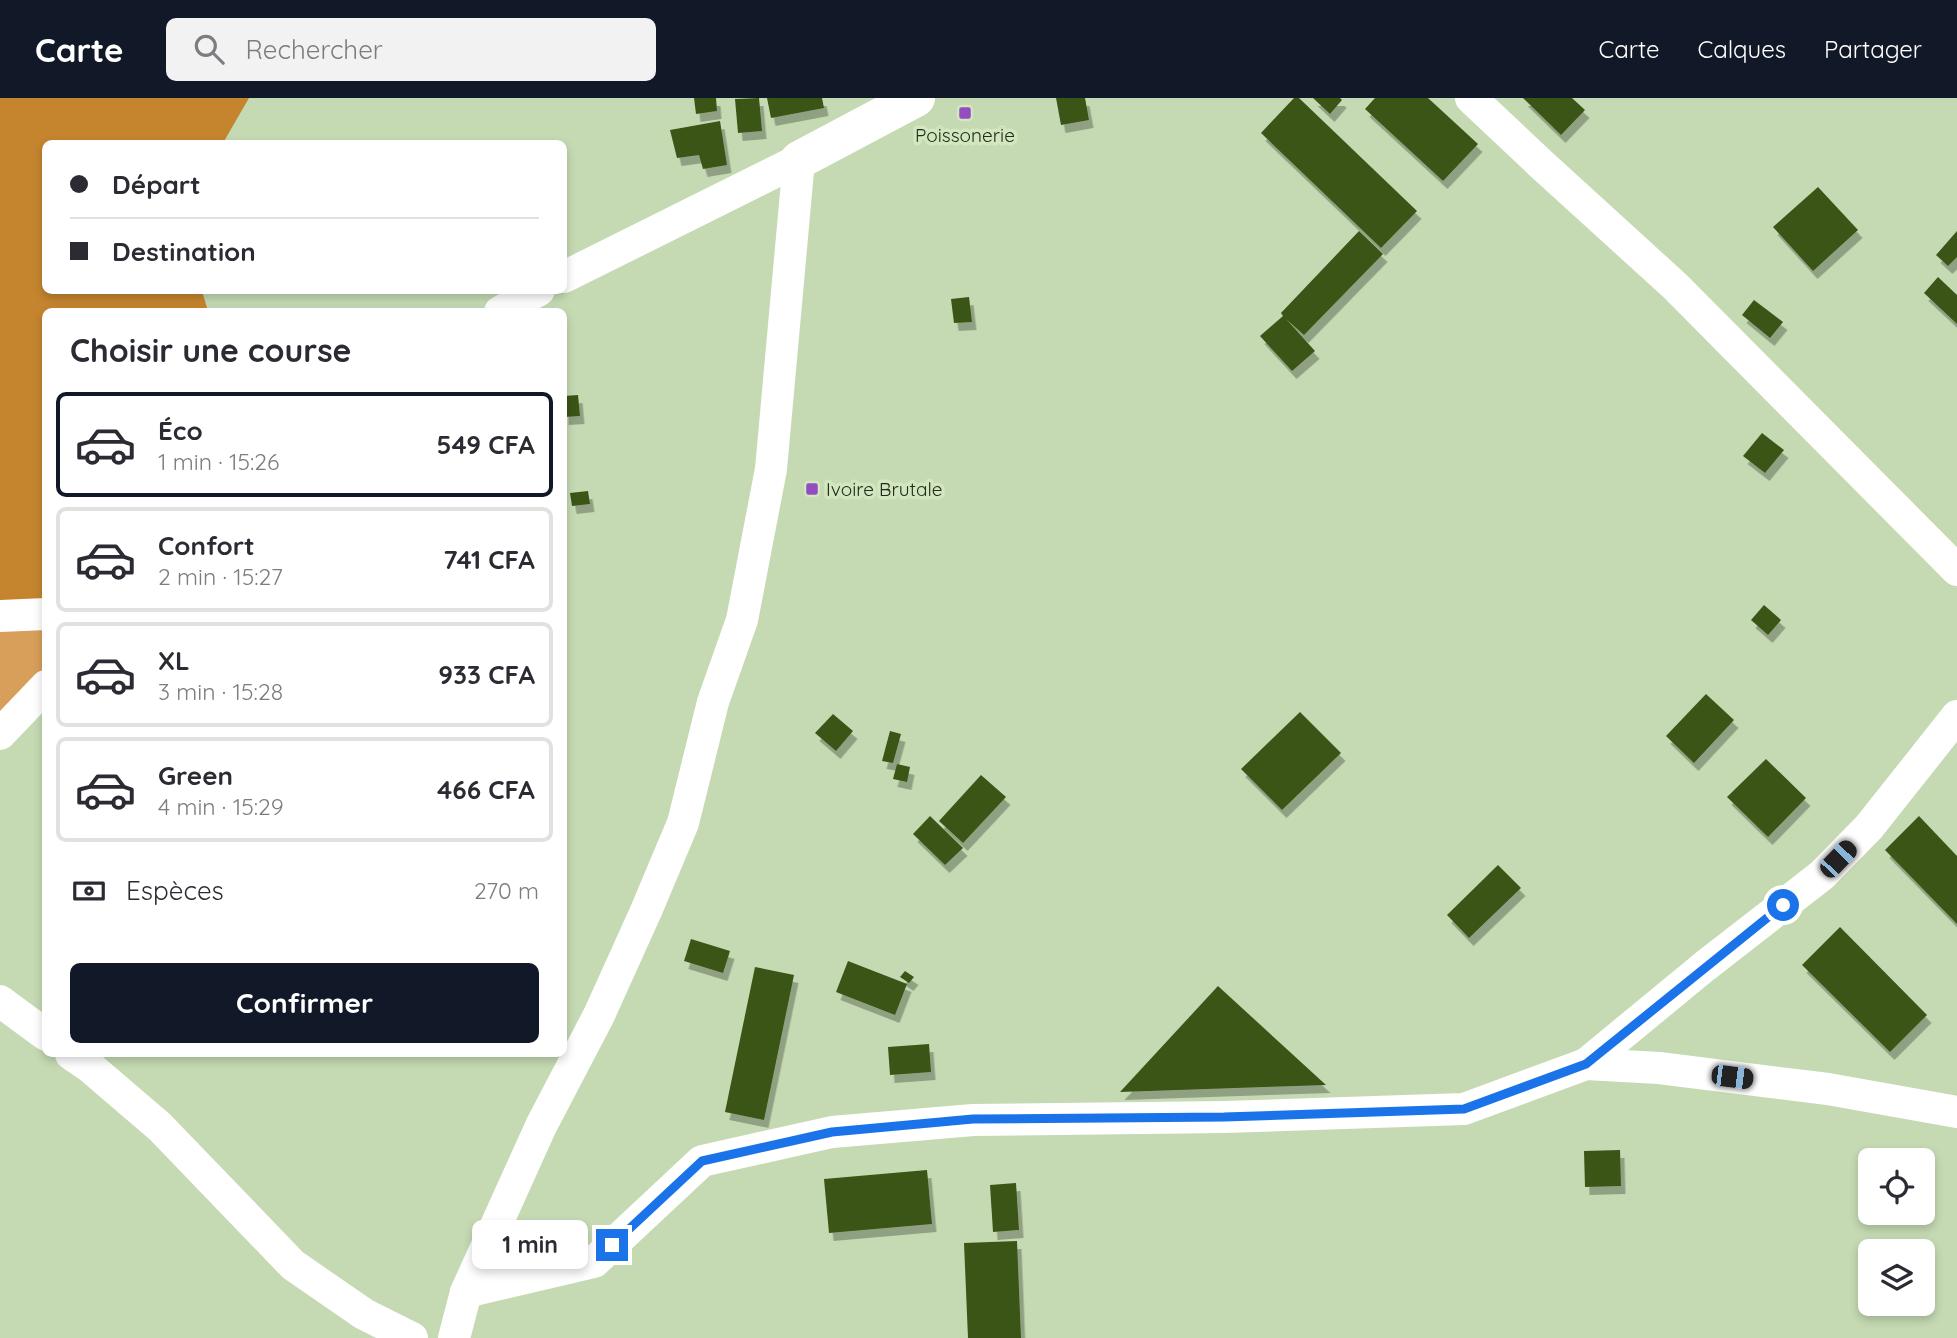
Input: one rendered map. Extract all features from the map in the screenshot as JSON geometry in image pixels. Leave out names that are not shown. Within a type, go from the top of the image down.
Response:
[{"type":"street","points":[[567,276],[799,160],[916,98]]},
{"type":"street","points":[[1471,98],[1675,286],[1957,570]]},
{"type":"street","points":[[454,1338],[466,1292],[541,1126],[599,1015],[683,823],[713,702],[742,620],[771,469],[799,160]]},
{"type":"street","points":[[507,308],[532,294]]},
{"type":"street","points":[[0,616],[42,614]]},
{"type":"street","points":[[0,734],[42,691]]},
{"type":"street","points":[[466,1292],[594,1262],[702,1161],[832,1132],[973,1119],[1224,1117],[1464,1109],[1586,1064],[1705,966],[1822,875],[1869,827],[1957,716]]},
{"type":"street","points":[[0,1001],[42,1032]]},
{"type":"street","points":[[75,1057],[160,1127],[293,1265],[364,1314],[412,1338]]},
{"type":"street","points":[[1586,1064],[1659,1068],[1828,1089],[1957,1112]]},
{"type":"shaded area","points":[[0,98],[249,98],[225,140],[42,140],[42,294],[203,294],[207,308],[42,308],[42,614],[0,616]]},
{"type":"shaded area","points":[[42,614],[42,689],[0,734],[0,616]]},
{"type":"building","points":[[694,98],[716,98],[717,111],[696,114]]},
{"type":"building","points":[[759,98],[762,131],[738,133],[735,99]]},
{"type":"building","points":[[767,98],[822,98],[824,108],[771,118]]},
{"type":"building","points":[[1056,98],[1085,98],[1089,120],[1061,125]]},
{"type":"building","points":[[1294,98],[1299,98],[1417,211],[1381,248],[1261,133]]},
{"type":"building","points":[[1313,98],[1340,98],[1342,100],[1330,114]]},
{"type":"building","points":[[1375,98],[1428,98],[1478,144],[1443,181],[1365,109]]},
{"type":"building","points":[[1523,98],[1572,98],[1585,110],[1561,135]]},
{"type":"building","points":[[720,121],[727,165],[703,169],[699,155],[677,158],[670,130]]},
{"type":"building","points":[[1818,187],[1858,230],[1813,271],[1773,227]]},
{"type":"building","points":[[1359,231],[1383,254],[1304,335],[1286,319],[1315,351],[1292,371],[1260,336],[1283,316],[1281,313]]},
{"type":"building","points":[[1957,231],[1957,257],[1948,266],[1936,255]]},
{"type":"building","points":[[1938,277],[1957,295],[1957,324],[1924,293]]},
{"type":"building","points":[[969,297],[972,322],[954,323],[951,299]]},
{"type":"building","points":[[1754,300],[1783,322],[1770,338],[1742,315]]},
{"type":"building","points":[[578,395],[580,416],[567,417],[567,396]]},
{"type":"building","points":[[1762,433],[1784,450],[1765,473],[1743,456]]},
{"type":"building","points":[[588,491],[590,504],[572,506],[570,493]]},
{"type":"building","points":[[1764,605],[1781,620],[1768,635],[1751,620]]},
{"type":"building","points":[[1706,694],[1734,720],[1694,763],[1666,736]]},
{"type":"building","points":[[1300,712],[1341,753],[1282,810],[1241,769]]},
{"type":"building","points":[[833,714],[853,731],[836,751],[815,733]]},
{"type":"building","points":[[890,731],[901,734],[893,763],[882,761]]},
{"type":"building","points":[[1766,759],[1806,798],[1768,837],[1727,797]]},
{"type":"building","points":[[897,764],[910,767],[907,782],[893,779]]},
{"type":"building","points":[[981,775],[1006,797],[963,843],[939,821]]},
{"type":"building","points":[[930,816],[963,848],[945,865],[913,834]]},
{"type":"building","points":[[1919,816],[1957,856],[1957,924],[1885,850]]},
{"type":"building","points":[[1498,865],[1521,888],[1469,938],[1447,915]]},
{"type":"building","points":[[1840,927],[1927,1015],[1890,1052],[1802,965]]},
{"type":"building","points":[[691,939],[730,951],[723,973],[684,961]]},
{"type":"building","points":[[848,961],[907,984],[895,1015],[836,992]]},
{"type":"building","points":[[755,967],[794,975],[764,1120],[725,1112]]},
{"type":"building","points":[[905,971],[914,977],[909,983],[900,977]]},
{"type":"building","points":[[1218,986],[1326,1085],[1120,1092]]},
{"type":"building","points":[[929,1044],[931,1072],[890,1075],[888,1047]]},
{"type":"building","points":[[1620,1150],[1621,1186],[1585,1187],[1584,1151]]},
{"type":"building","points":[[927,1170],[932,1224],[829,1233],[824,1179]]},
{"type":"building","points":[[1016,1183],[1019,1230],[993,1232],[990,1185]]},
{"type":"building","points":[[1017,1241],[1021,1338],[968,1338],[964,1243]]},
{"type":"place","name":"Poissonerie","points":[[965,113]]},
{"type":"place","name":"Ivoire Brutale","points":[[812,489]]},
{"type":"route","points":[[612,1245],[702,1161],[832,1132],[973,1119],[1224,1117],[1464,1109],[1586,1064],[1783,905]]}]
